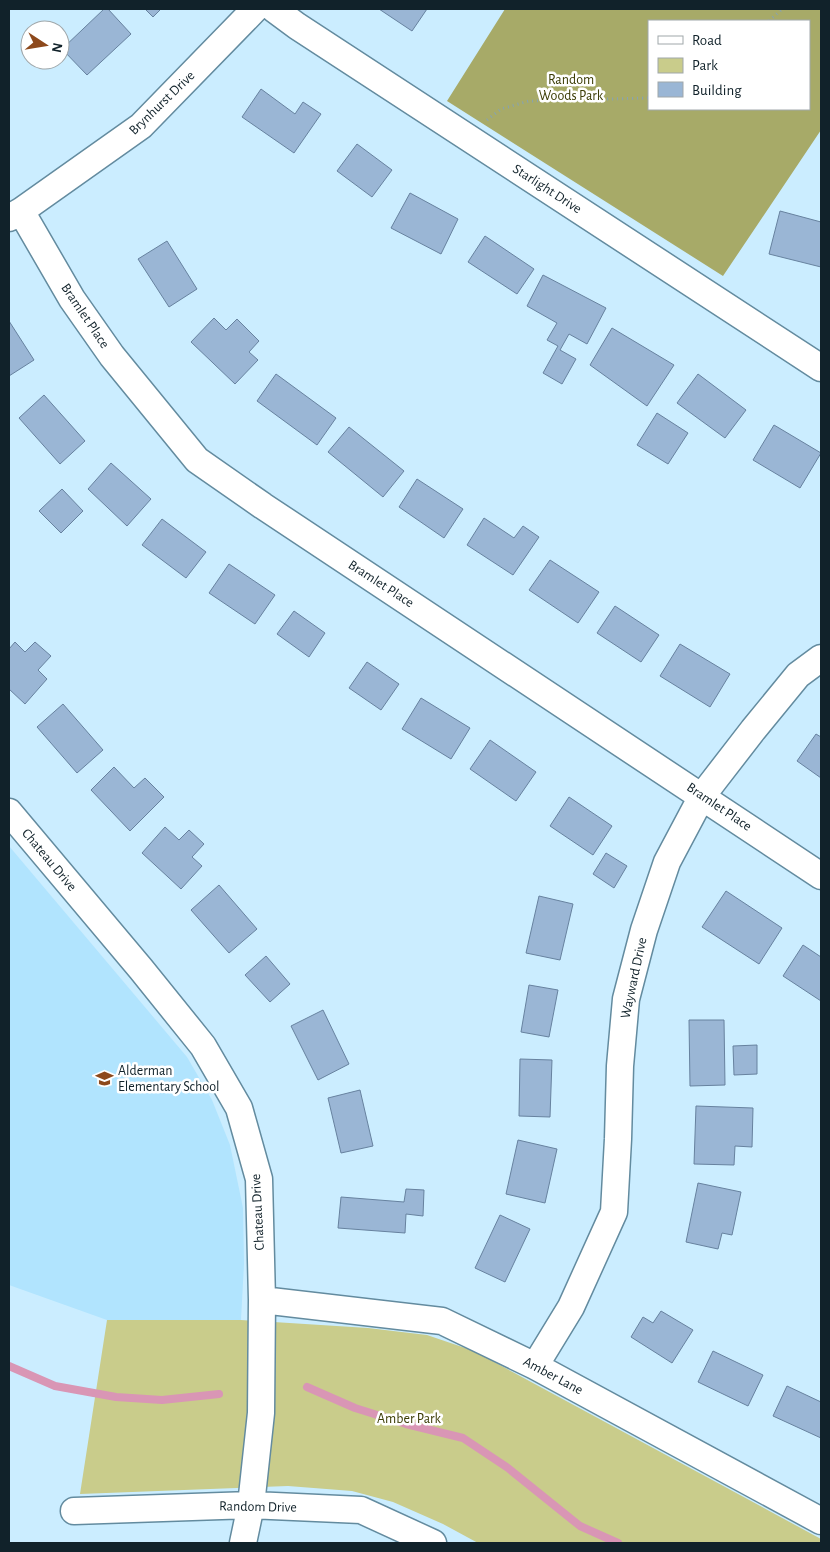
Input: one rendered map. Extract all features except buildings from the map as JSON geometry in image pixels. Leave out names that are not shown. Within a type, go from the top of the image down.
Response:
[{"type":"street","name":"Brynhurst Drive","points":[[15,215],[141,126],[255,9]]},
{"type":"street","name":"Starlight Drive","points":[[274,9],[466,137],[821,368]]},
{"type":"street","name":"Bramlet Place","points":[[15,215],[112,356],[197,460],[263,506],[821,876]]},
{"type":"street","name":"Wayward Drive","points":[[535,1366],[571,1307],[614,1212],[620,1066],[626,999],[644,930],[667,862],[702,796],[798,675],[821,658]]},
{"type":"street","name":"Chateau Drive","points":[[9,812],[203,1046],[239,1108],[259,1179],[262,1300],[260,1413],[251,1505],[243,1543]]},
{"type":"street","name":"Amber Lane","points":[[262,1300],[442,1321],[535,1366],[821,1521]]},
{"type":"street","name":"Random Drive","points":[[74,1511],[251,1505],[361,1510],[433,1543]]},
{"type":"path","points":[[770,20],[782,9]]},
{"type":"path","points":[[466,137],[501,109],[528,101],[648,98]]},
{"type":"shaded area","name":"Alderman Elementary School","points":[[9,846],[187,1057],[212,1100],[230,1145],[243,1208],[244,1264],[241,1320],[107,1320],[9,1285]]},
{"type":"green space","name":"Random Woods Park","points":[[505,9],[821,9],[821,130],[723,276],[447,101]]},
{"type":"green space","name":"Amber Park","points":[[107,1320],[241,1320],[368,1328],[427,1335],[474,1351],[821,1539],[821,1543],[478,1543],[443,1524],[393,1502],[352,1491],[288,1486],[80,1494]]},
{"type":"waterway","points":[[9,1366],[55,1386],[116,1397],[162,1400],[219,1394]]},
{"type":"waterway","points":[[307,1387],[355,1408],[406,1424],[463,1438],[508,1468],[580,1526],[618,1543]]},
{"type":"place","name":"Alderman Elementary School","points":[[104,1079]]}]
